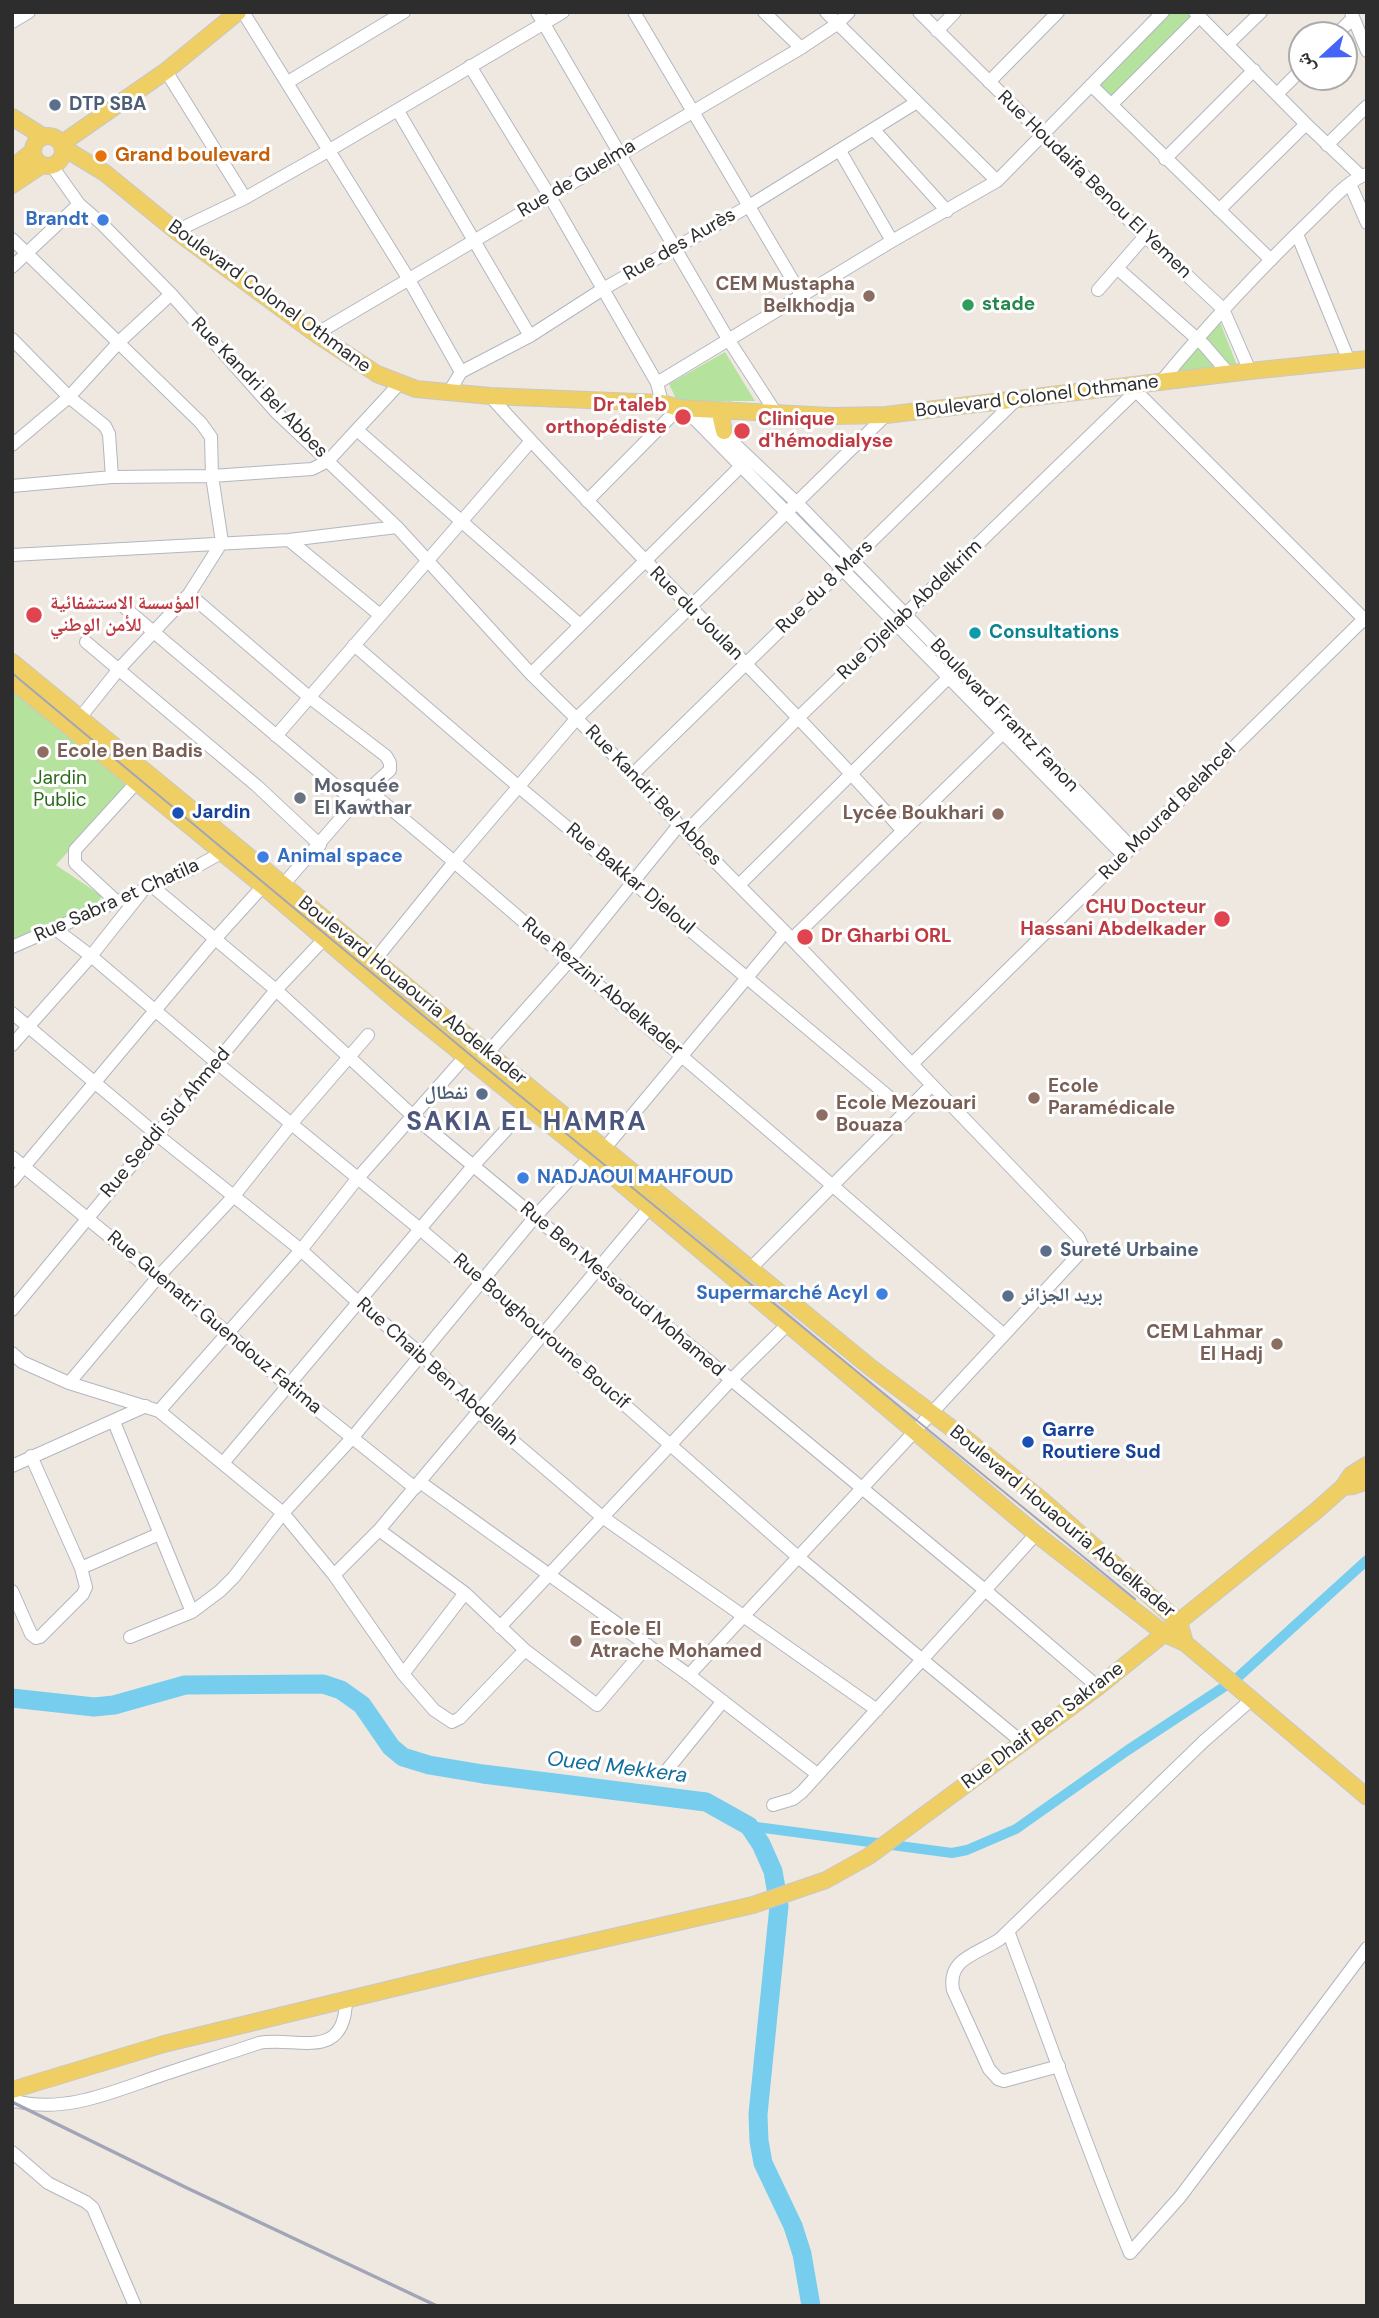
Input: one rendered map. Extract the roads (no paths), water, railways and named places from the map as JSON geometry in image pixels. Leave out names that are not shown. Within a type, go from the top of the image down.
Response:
[{"type":"main road","points":[[12,168],[49,150],[94,121],[166,71],[237,13]]},
{"type":"main road","name":"Boulevard Colonel Othmane","points":[[12,117],[49,150],[105,173],[176,231],[316,334],[377,374],[416,389],[490,396],[662,403],[687,408],[776,413],[886,415],[1367,359]]},
{"type":"main road","points":[[12,122],[49,150]]},
{"type":"main road","points":[[12,185],[49,150]]},
{"type":"main road","points":[[724,431],[722,418],[729,410]]},
{"type":"main road","name":"Boulevard Houaouria Abdelkader","points":[[12,662],[225,847],[262,886],[324,939],[476,1055],[605,1148],[870,1367],[1043,1501],[1179,1622],[1185,1643]]},
{"type":"main road","name":"Boulevard Houaouria Abdelkader","points":[[12,680],[136,783],[283,885],[374,961],[528,1106],[789,1323],[1036,1534],[1165,1634],[1185,1643]]},
{"type":"main road","name":"Rue Dhaif Ben Sakrane","points":[[12,2090],[164,2044],[753,1905],[826,1880],[869,1856],[1098,1687],[1343,1487],[1351,1475],[1367,1465]]},
{"type":"main road","points":[[1343,1487],[1358,1485],[1367,1480]]},
{"type":"main road","points":[[1185,1643],[1367,1797]]},
{"type":"street","points":[[12,22],[29,12]]},
{"type":"street","points":[[288,82],[404,12]]},
{"type":"street","points":[[176,231],[245,198],[398,111],[541,18],[563,12]]},
{"type":"street","points":[[634,12],[802,296]]},
{"type":"street","points":[[764,12],[801,48]]},
{"type":"street","points":[[826,12],[997,181]]},
{"type":"street","name":"Rue de Guelma","points":[[316,334],[801,48],[849,12]]},
{"type":"street","name":"Rue Houdaifa Benou El Yemen","points":[[919,12],[1145,236],[1223,309],[1250,371]]},
{"type":"street","points":[[937,31],[955,12]]},
{"type":"street","points":[[989,82],[1058,12]]},
{"type":"street","points":[[657,383],[997,181],[1163,12]]},
{"type":"street","points":[[1228,44],[1261,12]]},
{"type":"street","points":[[237,13],[288,82],[408,278],[461,372],[449,392]]},
{"type":"street","points":[[1111,105],[1197,15],[1327,145],[1364,175],[1350,184],[1271,260],[1196,338],[1160,383]]},
{"type":"street","points":[[1352,15],[1367,51]]},
{"type":"street","points":[[541,18],[728,339],[776,413]]},
{"type":"street","points":[[470,66],[549,195],[657,383],[662,403]]},
{"type":"street","points":[[1165,159],[1254,70]]},
{"type":"street","points":[[166,71],[245,198]]},
{"type":"street","points":[[1277,94],[1288,83]]},
{"type":"street","points":[[1091,85],[1271,260]]},
{"type":"street","name":"Rue des Aurès","points":[[461,372],[530,336],[603,289],[749,206],[916,102]]},
{"type":"street","points":[[1327,145],[1367,106]]},
{"type":"street","points":[[398,111],[530,336]]},
{"type":"street","points":[[1219,210],[1306,124]]},
{"type":"street","points":[[874,130],[947,211]]},
{"type":"street","name":"Rue Kandri Bel Abbes","points":[[49,150],[79,204],[171,294],[277,413],[397,527],[531,674],[633,774],[682,828],[789,935],[1078,1237],[1082,1245],[1079,1254],[689,1675]]},
{"type":"street","points":[[840,150],[892,241]]},
{"type":"street","points":[[1350,184],[1367,223]]},
{"type":"street","points":[[12,267],[79,204]]},
{"type":"street","points":[[1297,234],[1349,361]]},
{"type":"street","points":[[1098,290],[1145,236]]},
{"type":"street","points":[[12,239],[120,341],[208,430],[211,437],[212,476],[222,542],[189,594],[119,669],[79,719]]},
{"type":"street","points":[[1117,268],[1196,338],[1230,375]]},
{"type":"street","points":[[12,445],[69,397],[120,341],[171,294]]},
{"type":"street","points":[[12,339],[69,397],[107,430],[112,477]]},
{"type":"street","points":[[12,485],[112,477],[212,476],[302,471],[328,461],[400,383]]},
{"type":"street","points":[[1132,388],[1366,621]]},
{"type":"street","name":"Rue Djellab Abdelkrim","points":[[159,1411],[302,1250],[412,1115],[569,961],[682,828],[901,620],[1132,388]]},
{"type":"street","name":"Rue du Joulan","points":[[490,396],[645,563],[852,774],[903,831]]},
{"type":"street","name":"Rue du 8 Mars","points":[[633,774],[1017,399]]},
{"type":"street","points":[[587,501],[687,408],[843,571],[901,620],[948,678],[977,698]]},
{"type":"street","name":"Boulevard Frantz Fanon","points":[[687,408],[724,431],[797,503],[853,561],[901,620],[1127,851]]},
{"type":"street","points":[[374,961],[577,718],[886,415]]},
{"type":"street","points":[[357,429],[580,625]]},
{"type":"street","points":[[276,736],[531,441]]},
{"type":"street","points":[[531,674],[741,466]]},
{"type":"street","points":[[12,555],[289,540],[397,527]]},
{"type":"street","points":[[289,540],[380,615]]},
{"type":"street","points":[[189,594],[390,762],[390,769],[355,802],[283,885]]},
{"type":"street","points":[[124,607],[355,802]]},
{"type":"street","name":"Rue Mourad Belahcel","points":[[912,1064],[1127,851],[1366,621]]},
{"type":"street","points":[[86,642],[257,786],[320,845]]},
{"type":"street","name":"Rue Bakkar Djeloul","points":[[354,645],[906,1111]]},
{"type":"street","points":[[739,885],[948,678]]},
{"type":"street","points":[[605,1148],[748,977],[1008,729]]},
{"type":"street","points":[[116,901],[75,863],[73,858],[75,850],[136,783]]},
{"type":"street","name":"Rue Rezzini Abdelkader","points":[[369,791],[455,861],[834,1185],[1004,1335]]},
{"type":"street","name":"Rue Sabra et Chatila","points":[[12,947],[194,868],[225,847]]},
{"type":"street","points":[[12,1181],[262,886]]},
{"type":"street","points":[[12,1045],[147,889]]},
{"type":"street","name":"Rue Ben Messaoud Mohamed","points":[[147,889],[215,939],[276,990],[412,1115],[1098,1687]]},
{"type":"street","name":"Rue Boughouroune Boucif","points":[[54,928],[420,1229],[798,1557],[1023,1743]]},
{"type":"street","name":"Rue Seddi Sid Ahmed","points":[[12,1310],[276,990],[324,939]]},
{"type":"street","name":"Rue Chaib Ben Abdellah","points":[[12,1013],[233,1197],[302,1250],[359,1303],[421,1354],[479,1412],[601,1516],[877,1710]]},
{"type":"street","points":[[69,1383],[158,1277],[233,1197],[368,1035]]},
{"type":"street","points":[[751,1268],[932,1084]]},
{"type":"street","points":[[223,1463],[473,1166],[528,1106]]},
{"type":"street","name":"Rue Guenatri Guendouz Fatima","points":[[12,1157],[353,1437],[417,1485],[648,1645],[817,1774]]},
{"type":"street","points":[[130,1637],[192,1612],[234,1577],[283,1513],[353,1437],[534,1218],[590,1157]]},
{"type":"street","points":[[334,1575],[379,1530],[649,1208]]},
{"type":"street","points":[[500,1626],[601,1516],[789,1323]]},
{"type":"street","points":[[12,1353],[22,1362],[69,1383],[159,1411],[283,1513],[334,1575],[403,1674],[433,1710],[452,1722],[460,1718],[525,1650]]},
{"type":"street","points":[[12,1466],[146,1406]]},
{"type":"street","points":[[114,1422],[192,1612]]},
{"type":"street","points":[[12,1591],[31,1634],[36,1638],[40,1637],[86,1587],[81,1568],[31,1456]]},
{"type":"street","points":[[379,1530],[465,1593],[525,1650],[597,1704],[648,1645]]},
{"type":"street","points":[[81,1568],[159,1534]]},
{"type":"street","points":[[773,1805],[793,1799],[1036,1534]]},
{"type":"street","points":[[403,1674],[465,1593]]},
{"type":"street","points":[[1059,2066],[1004,2081],[998,2079],[989,2069],[953,1990],[951,1978],[958,1965],[1000,1939],[1204,1741],[1245,1695]]},
{"type":"street","points":[[667,1770],[723,1701]]},
{"type":"street","points":[[1008,1931],[1097,2174],[1130,2253],[1180,2197],[1367,1948]]},
{"type":"street","points":[[12,2102],[39,2106],[71,2104],[260,2043],[270,2041],[312,2045],[323,2042],[333,2035],[342,2022],[346,2000]]},
{"type":"street","points":[[12,2152],[48,2183],[93,2208],[135,2306]]},
{"type":"waterway","points":[[749,1826],[952,1853],[967,1850],[1016,1829],[1128,1750],[1236,1679],[1367,1560]]},
{"type":"waterway","name":"Oued Mekkera","points":[[12,1698],[94,1707],[114,1705],[185,1685],[323,1684],[341,1690],[362,1705],[391,1747],[403,1757],[429,1765],[483,1774],[706,1802],[749,1826],[761,1844],[773,1871],[779,1906],[758,2114],[759,2141],[763,2163],[793,2226],[802,2254],[811,2306]]},
{"type":"tram line","points":[[12,673],[480,1063],[1135,1599]]},
{"type":"railway","points":[[12,2102],[437,2306]]},
{"type":"place","name":"DTP SBA","points":[[55,105]]},
{"type":"place","name":"Grand boulevard","points":[[101,156]]},
{"type":"place","name":"Brandt","points":[[103,220]]},
{"type":"place","name":"CEM Mustapha Belkhodja","points":[[869,296]]},
{"type":"place","name":"stade","points":[[968,305]]},
{"type":"place","name":"Dr taleb orthopédiste","points":[[683,417]]},
{"type":"place","name":"Clinique d'hémodialyse","points":[[742,431]]},
{"type":"place","name":"المؤسسة الاستشفائية للأمن الوطني","points":[[34,615]]},
{"type":"place","name":"Consultations","points":[[975,633]]},
{"type":"place","name":"Ecole Ben Badis","points":[[43,752]]},
{"type":"place","name":"Mosquée El Kawthar","points":[[300,798]]},
{"type":"place","name":"Jardin","points":[[178,813]]},
{"type":"place","name":"Lycée Boukhari","points":[[998,814]]},
{"type":"place","name":"Animal space","points":[[263,857]]},
{"type":"place","name":"CHU Docteur Hassani Abdelkader","points":[[1222,919]]},
{"type":"place","name":"Dr Gharbi ORL","points":[[805,937]]},
{"type":"place","name":"نفطال","points":[[482,1094]]},
{"type":"place","name":"Ecole Paramédicale","points":[[1034,1098]]},
{"type":"place","name":"Ecole Mezouari Bouaza","points":[[822,1115]]},
{"type":"place","name":"NADJAOUI MAHFOUD","points":[[523,1178]]},
{"type":"place","name":"Sureté Urbaine","points":[[1046,1251]]},
{"type":"place","name":"Supermarché Acyl","points":[[882,1294]]},
{"type":"place","name":"بريد الجزائر","points":[[1008,1296]]},
{"type":"place","name":"CEM Lahmar El Hadj","points":[[1277,1344]]},
{"type":"place","name":"Garre Routiere Sud","points":[[1028,1442]]},
{"type":"place","name":"Ecole El Atrache Mohamed","points":[[576,1641]]},
{"type":"district","name":"SAKIA EL HAMRA","points":[[527,1123]]},
{"type":"park label","name":"Jardin Public","points":[[60,790]]}]
